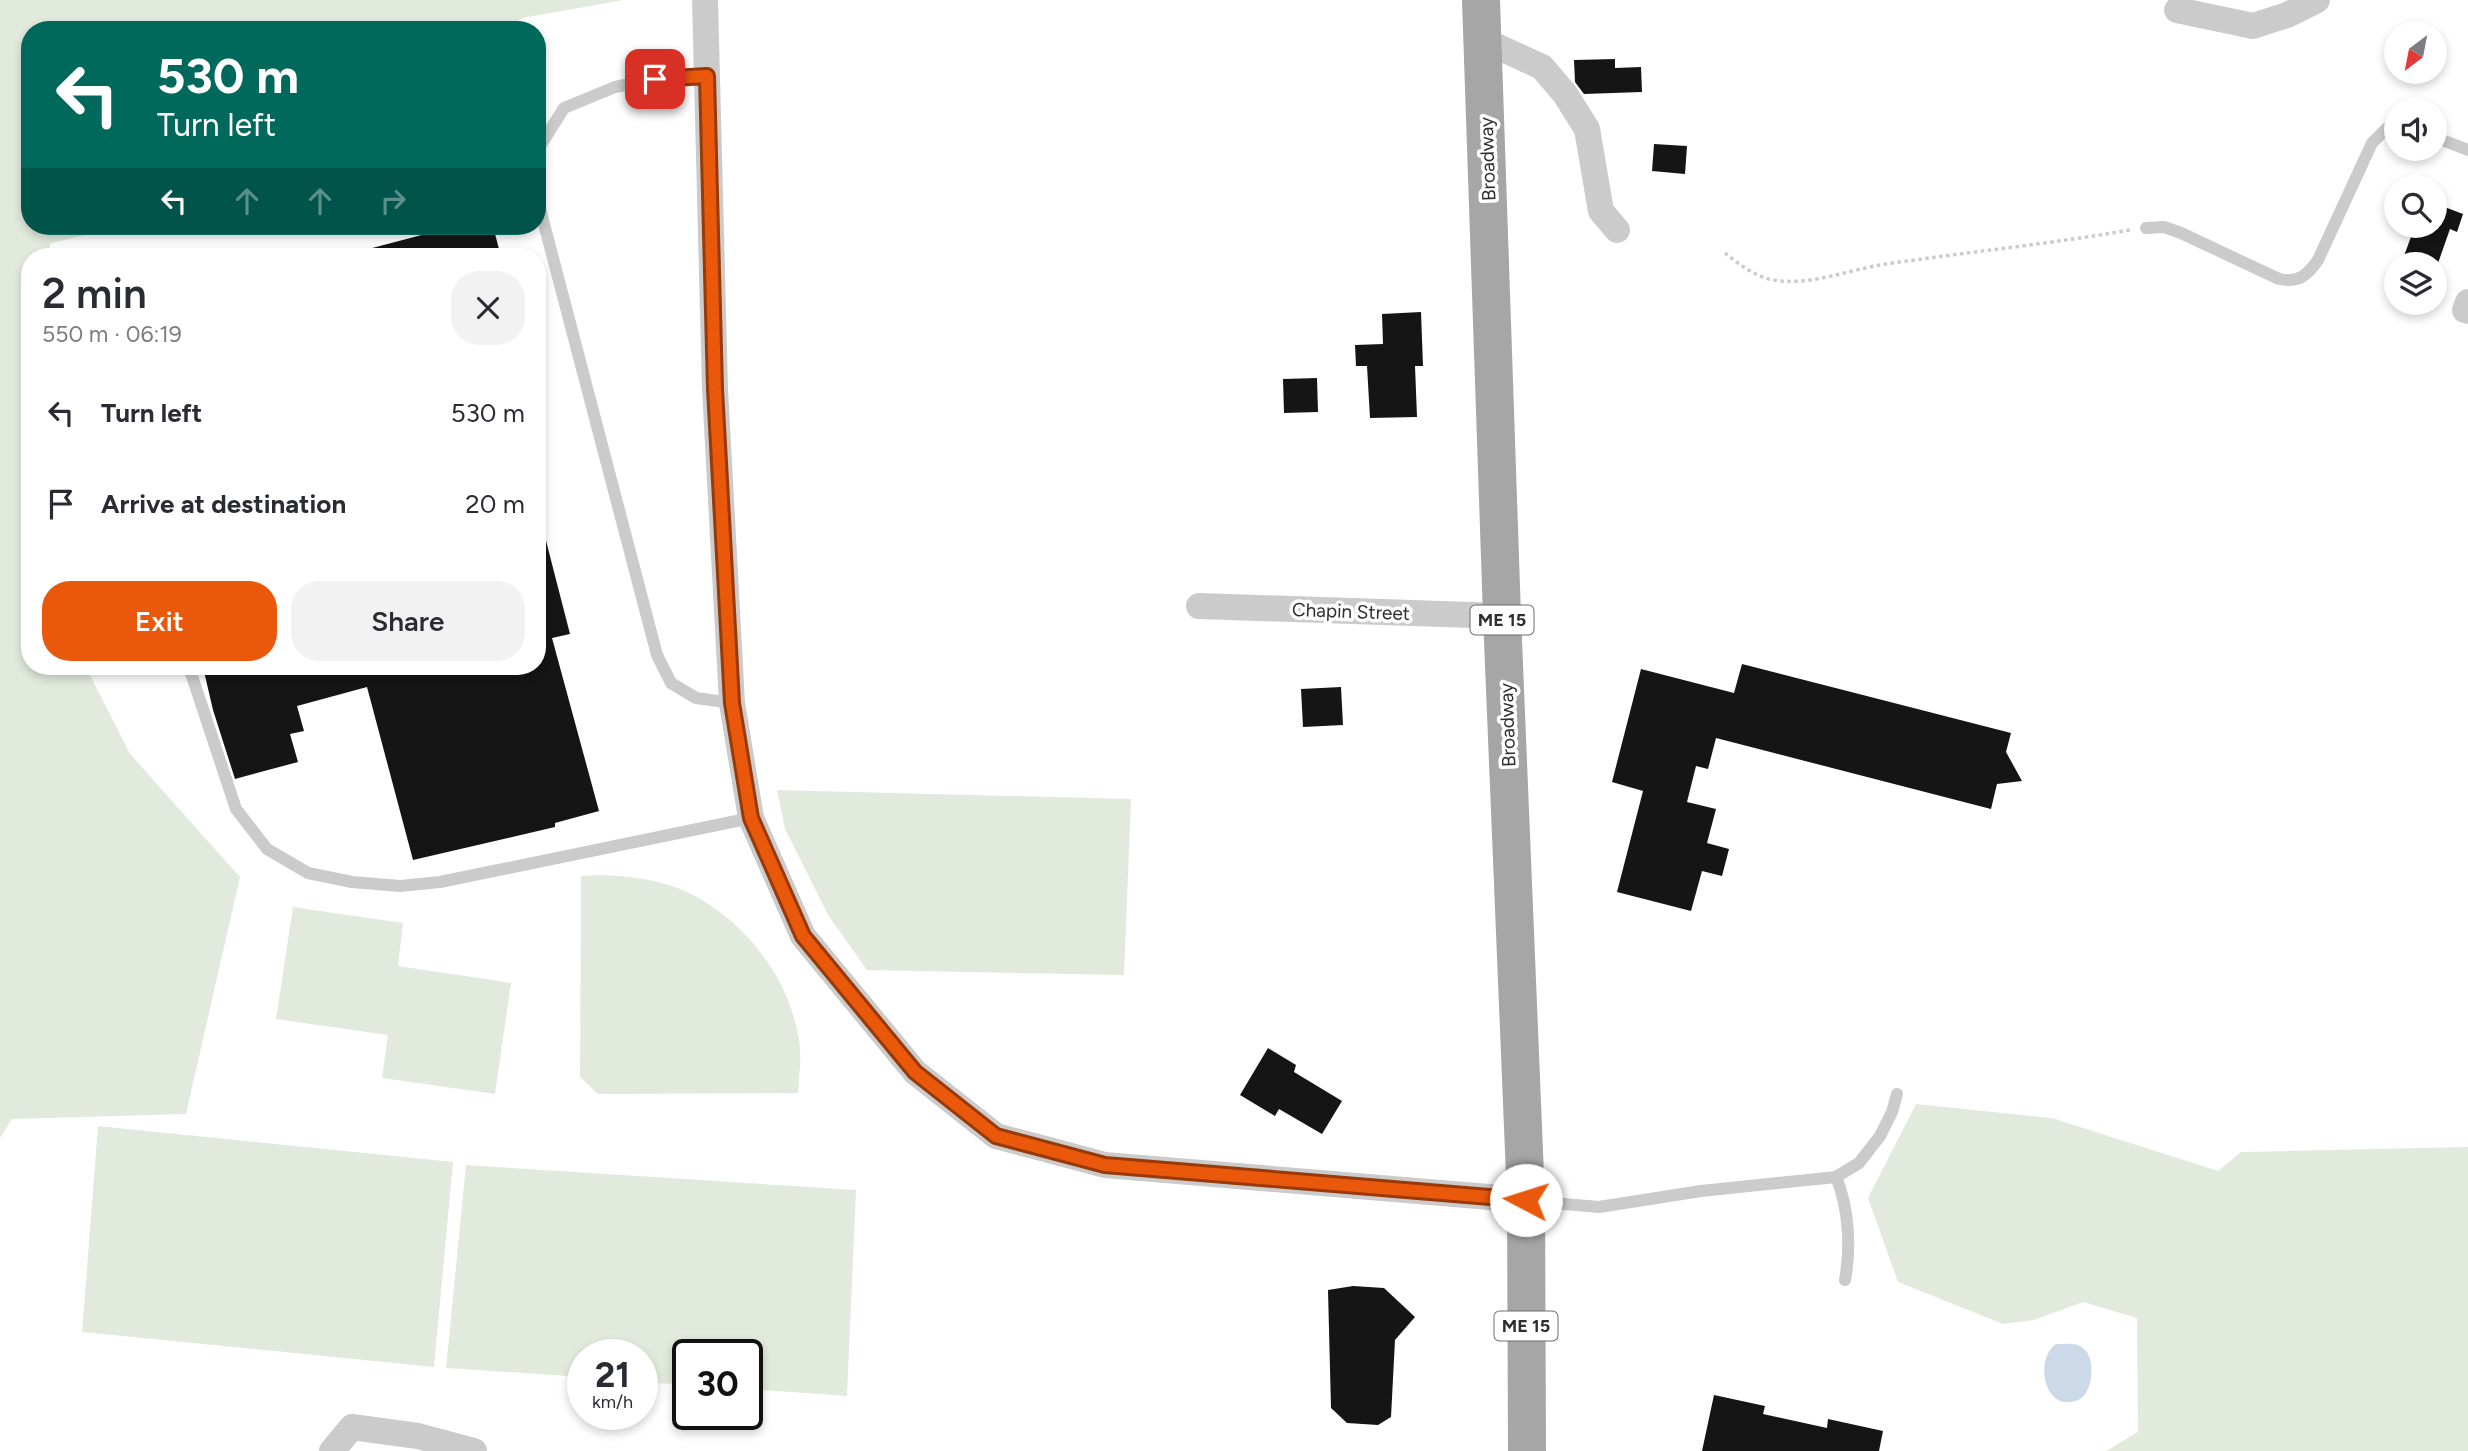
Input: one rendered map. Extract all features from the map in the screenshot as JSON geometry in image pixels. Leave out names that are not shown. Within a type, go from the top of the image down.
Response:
[{"type":"main road","name":"Broadway","points":[[1481,0],[1526,1200],[1527,1451]]},
{"type":"street","points":[[705,0],[715,389],[732,703],[751,818],[803,936],[915,1072],[996,1136],[1105,1165],[1526,1200]]},
{"type":"street","points":[[2176,10],[2253,26],[2287,15],[2317,0]]},
{"type":"street","points":[[1483,40],[1542,67],[1565,94],[1587,130],[1601,211],[1617,230]]},
{"type":"street","name":"Chapin Street","points":[[1199,606],[1502,616]]},
{"type":"street","points":[[332,1451],[352,1427],[418,1436],[474,1451]]},
{"type":"lane","points":[[546,137],[564,108],[615,87],[655,79],[707,76]]},
{"type":"lane","points":[[2146,228],[2164,227],[2180,233],[2278,279],[2289,281],[2302,278],[2310,273],[2318,260],[2372,143],[2384,131]]},
{"type":"lane","points":[[2447,142],[2468,150]]},
{"type":"lane","points":[[546,231],[657,655],[671,683],[696,698],[732,703]]},
{"type":"lane","points":[[192,675],[236,809],[267,849],[309,873],[352,882],[400,886],[440,882],[751,818]]},
{"type":"lane","points":[[1526,1200],[1599,1207],[1701,1191],[1836,1177],[1859,1163],[1880,1136],[1892,1112],[1897,1094]]},
{"type":"lane","points":[[1836,1177],[1842,1192],[1849,1257],[1844,1280]]},
{"type":"path","points":[[1725,253],[1745,270],[1779,281],[1811,279],[1880,265],[2052,244],[2146,228]]},
{"type":"shaded area","points":[[0,0],[624,0],[522,18],[518,21],[21,21],[21,235],[85,235],[51,243],[49,248],[21,248],[21,675],[90,675],[130,754],[240,877],[186,1114],[12,1119],[0,1138]]},
{"type":"shaded area","points":[[777,790],[1131,799],[1124,975],[867,970],[828,915],[785,829]]},
{"type":"shaded area","points":[[581,876],[642,879],[680,889],[702,900],[741,931],[773,970],[785,992],[799,1040],[798,1093],[598,1094],[580,1077]]},
{"type":"shaded area","points":[[293,907],[403,923],[398,966],[511,983],[495,1094],[382,1078],[388,1035],[276,1019]]},
{"type":"shaded area","points":[[1916,1104],[2052,1118],[2218,1171],[2241,1152],[2468,1147],[2468,1451],[2106,1451],[2138,1432],[2137,1318],[2083,1302],[2034,1320],[2003,1324],[1898,1282],[1868,1198]]},
{"type":"shaded area","points":[[98,1126],[453,1162],[434,1367],[82,1332]]},
{"type":"shaded area","points":[[466,1165],[856,1190],[847,1396],[763,1390],[763,1339],[672,1339],[672,1384],[658,1383],[658,1339],[567,1339],[567,1376],[446,1368]]},
{"type":"water","points":[[2056,1344],[2080,1346],[2090,1359],[2090,1383],[2087,1391],[2078,1400],[2066,1402],[2057,1399],[2046,1383],[2045,1361]]},
{"type":"building","points":[[1615,59],[1615,68],[1641,67],[1642,92],[1584,94],[1575,82],[1574,60]]},
{"type":"building","points":[[1654,144],[1687,146],[1685,174],[1652,171]]},
{"type":"building","points":[[2447,208],[2463,214],[2457,232],[2450,229],[2447,238]]},
{"type":"building","points":[[422,235],[495,235],[499,248],[372,248]]},
{"type":"building","points":[[2411,238],[2447,238],[2442,252],[2405,252]]},
{"type":"building","points":[[1421,312],[1423,366],[1415,366],[1417,417],[1370,418],[1367,366],[1356,366],[1355,345],[1383,344],[1382,314]]},
{"type":"building","points":[[1317,378],[1318,412],[1284,413],[1283,379]]},
{"type":"building","points":[[546,541],[570,634],[552,638],[599,811],[555,823],[555,827],[413,860],[367,687],[297,706],[304,731],[290,734],[298,762],[235,779],[205,675],[546,675]]},
{"type":"building","points":[[1742,664],[2011,733],[2006,752],[2022,781],[1997,784],[1991,809],[1716,738],[1708,769],[1696,766],[1687,802],[1716,809],[1707,843],[1729,849],[1722,876],[1702,871],[1691,911],[1617,892],[1643,791],[1612,782],[1641,669],[1734,693]]},
{"type":"building","points":[[1341,687],[1343,725],[1303,727],[1301,689]]},
{"type":"building","points":[[1268,1048],[1296,1065],[1294,1072],[1342,1101],[1322,1134],[1279,1109],[1275,1116],[1240,1095]]},
{"type":"building","points":[[1353,1286],[1384,1288],[1415,1317],[1395,1340],[1391,1417],[1378,1425],[1347,1423],[1331,1408],[1328,1290]]},
{"type":"building","points":[[1714,1395],[1765,1406],[1763,1414],[1827,1428],[1828,1419],[1883,1431],[1879,1451],[1702,1451]]},
{"type":"route","points":[[655,79],[707,76],[715,389],[732,703],[751,818],[803,936],[915,1072],[996,1136],[1105,1165],[1526,1200]]}]
